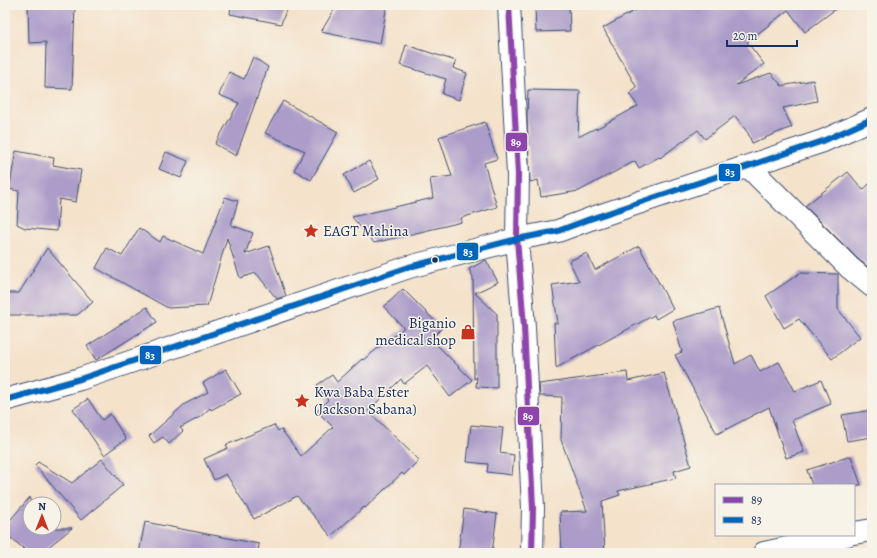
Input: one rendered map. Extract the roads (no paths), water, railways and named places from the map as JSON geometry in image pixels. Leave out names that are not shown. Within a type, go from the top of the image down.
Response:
[{"type":"street","points":[[509,5],[518,174],[517,240],[524,327],[532,500],[532,553]]},
{"type":"street","points":[[5,400],[80,379],[409,267],[558,231],[823,141],[872,119]]},
{"type":"street","points":[[750,167],[850,268],[872,286]]},
{"type":"street","points":[[855,534],[872,530]]},
{"type":"street","points":[[764,553],[842,536]]},
{"type":"place","name":"EAGT Mahina","points":[[311,231]]},
{"type":"place","name":"Biganio medical shop","points":[[468,332]]},
{"type":"place","name":"Kwa Baba Ester (Jackson Sabana)","points":[[302,401]]}]
